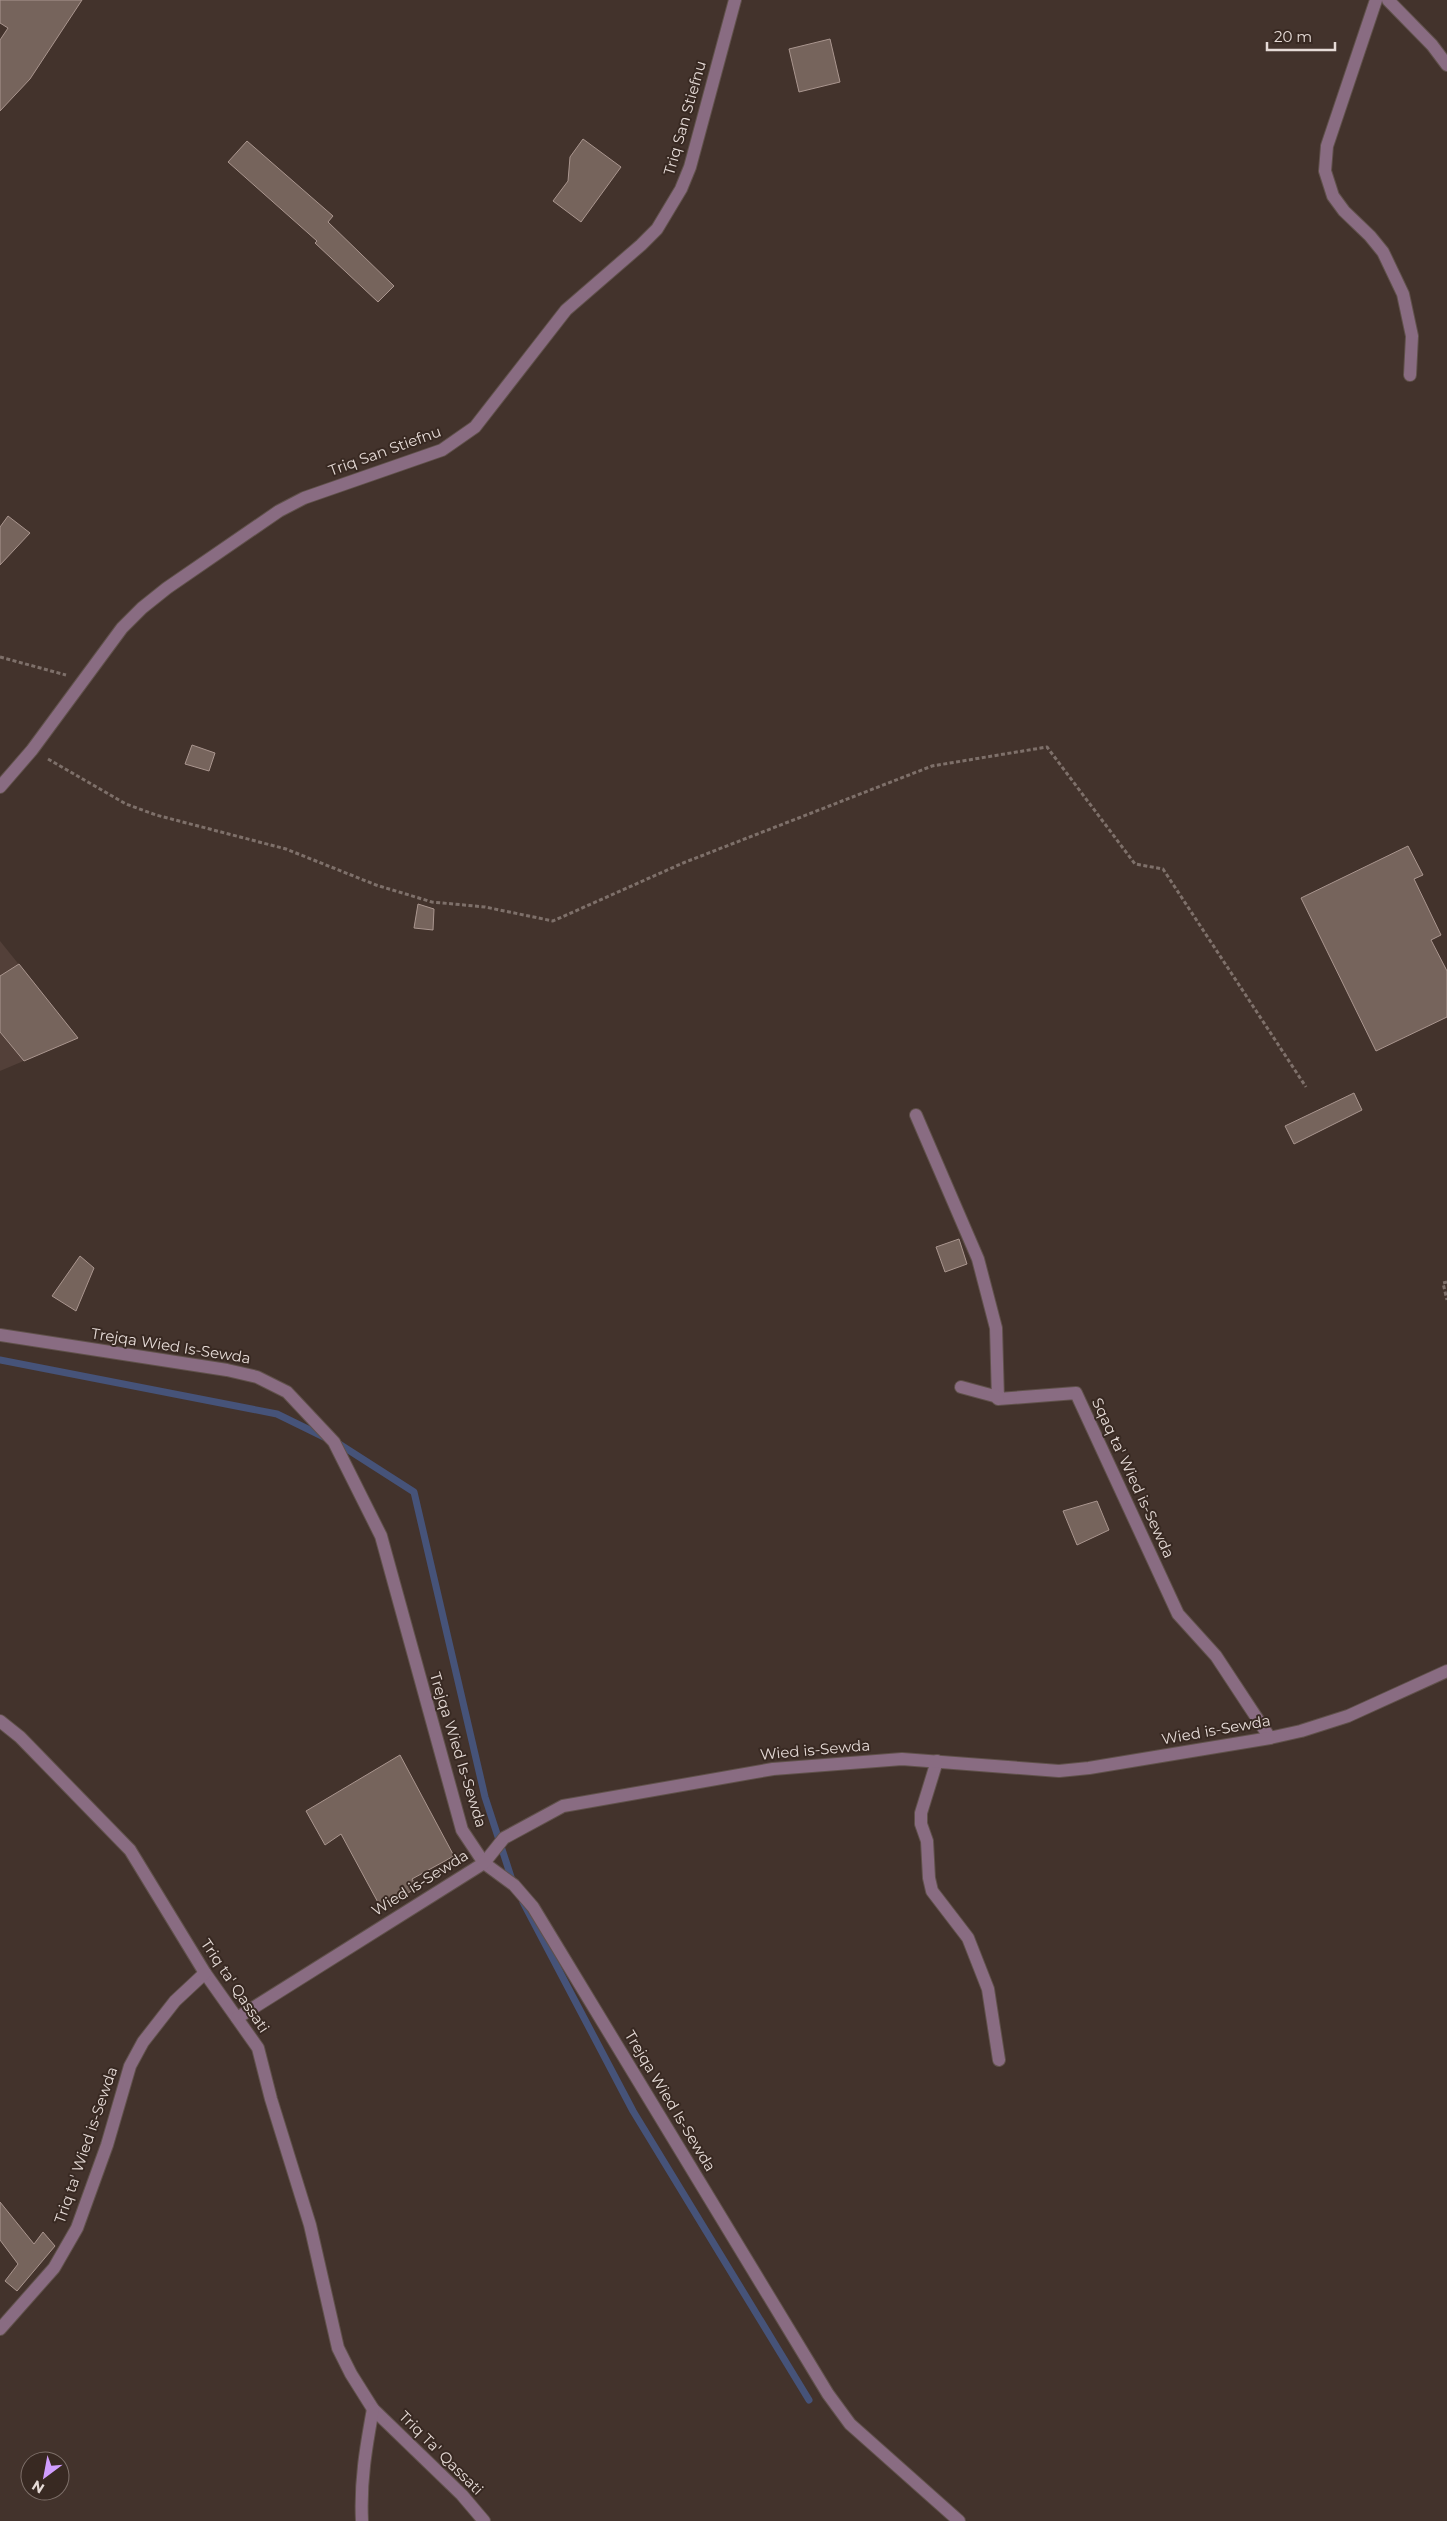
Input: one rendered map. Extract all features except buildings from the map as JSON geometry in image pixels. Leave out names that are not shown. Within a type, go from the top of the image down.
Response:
[{"type":"street","name":"Triq San Stiefnu","points":[[0,787],[32,750],[122,628],[142,608],[279,511],[304,498],[442,450],[475,427],[566,310],[641,245],[657,229],[669,211],[690,167],[735,0]]},
{"type":"street","points":[[1376,0],[1327,146],[1325,171],[1334,196],[1344,211],[1370,236],[1383,252],[1402,294],[1412,336],[1410,375]]},
{"type":"street","points":[[1388,0],[1432,45],[1447,65]]},
{"type":"street","points":[[916,1115],[978,1259],[996,1328],[998,1397],[961,1387]]},
{"type":"street","name":"Trejqa Wied Is-Sewda","points":[[0,1335],[227,1370],[257,1377],[288,1392],[334,1442],[381,1536],[462,1830],[484,1863],[514,1885],[534,1907],[834,2402],[850,2424],[959,2521]]},
{"type":"street","name":"Sqaq ta' Wied is-Sewda","points":[[998,1397],[998,1400],[1076,1394],[1178,1614],[1216,1656],[1270,1738]]},
{"type":"street","name":"Wied is-Sewda","points":[[237,2018],[484,1863],[504,1838],[563,1806],[773,1768],[902,1759],[1067,1770],[1089,1768],[1270,1738],[1348,1716],[1447,1671]]},
{"type":"street","name":"Triq ta' Qassati","points":[[0,1720],[20,1737],[130,1850],[204,1973],[258,2048],[271,2099],[310,2225],[338,2348],[351,2374],[374,2409]]},
{"type":"street","points":[[937,1761],[921,1813],[921,1824],[927,1841],[929,1878],[932,1891],[968,1938],[988,1989],[999,2060]]},
{"type":"street","name":"Triq ta' Wied is-Sewda","points":[[0,2329],[54,2268],[77,2228],[109,2136],[130,2066],[143,2042],[175,2001],[204,1973]]},
{"type":"street","points":[[362,2521],[360,2491],[363,2459],[374,2409]]},
{"type":"street","name":"Triq Ta' Qassati","points":[[374,2409],[462,2495],[484,2521]]},
{"type":"path","points":[[0,657],[84,680]]},
{"type":"path","points":[[32,750],[126,804],[156,816],[286,849],[376,885],[432,902],[485,907],[554,922],[683,863],[932,766],[1047,746],[1135,864],[1163,869],[1306,1087]]},
{"type":"path","points":[[1447,1282],[1443,1283],[1447,1300]]},
{"type":"shaded area","points":[[0,941],[78,1038],[0,1071]]},
{"type":"waterway","points":[[0,1360],[277,1414],[324,1437]]},
{"type":"waterway","points":[[336,1442],[414,1492],[485,1797],[513,1883]]},
{"type":"waterway","points":[[523,1902],[633,2111],[809,2400]]}]
